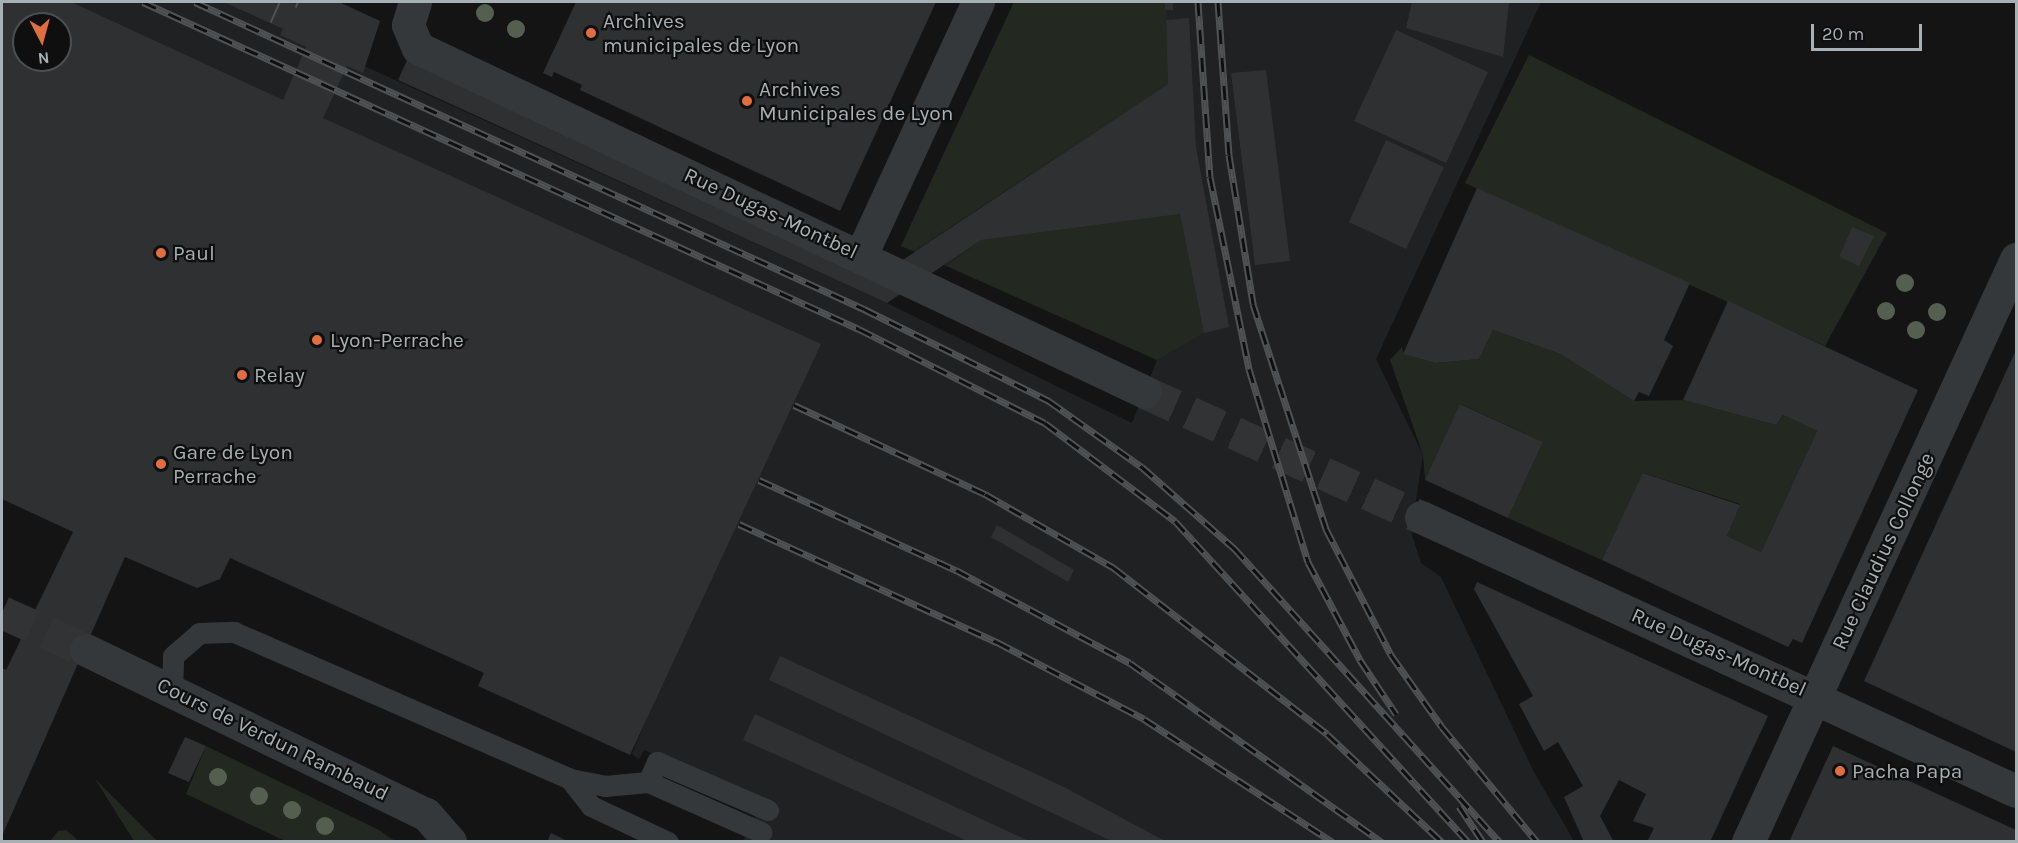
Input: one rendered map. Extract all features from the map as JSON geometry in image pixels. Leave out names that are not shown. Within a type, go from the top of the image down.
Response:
[{"type":"street","points":[[861,255],[978,2]]},
{"type":"street","name":"Rue Dugas-Montbel","points":[[411,13],[418,48],[861,255],[1145,392]]},
{"type":"street","name":"Rue Claudius Collonge","points":[[1748,842],[2016,259]]},
{"type":"street","name":"Rue Dugas-Montbel","points":[[1421,517],[1816,696],[2016,791]]},
{"type":"street","name":"Cours de Verdun Rambaud","points":[[86,650],[172,690],[197,707],[426,814],[450,842]]},
{"type":"lane","points":[[172,690],[173,656],[199,633],[234,632],[570,779],[605,786],[648,782],[680,794],[761,832]]},
{"type":"lane","points":[[648,782],[657,762],[768,810]]},
{"type":"lane","points":[[570,779],[591,806],[668,842]]},
{"type":"shaded area","points":[[2,2],[223,2],[887,303],[1132,423],[1157,360],[901,246],[1014,2],[1541,2],[1376,359],[1423,455],[1411,532],[1421,563],[1441,577],[1534,772],[1574,841],[743,841],[763,800],[644,750],[639,759],[632,754],[656,697],[468,545],[2,330]]},
{"type":"shaded area","points":[[1014,2],[1166,2],[1168,84],[913,251],[901,246]]},
{"type":"shaded area","points":[[1529,55],[1887,233],[1825,346],[1465,183]]},
{"type":"shaded area","points":[[1180,214],[1204,333],[1157,360],[947,266],[981,240]]},
{"type":"shaded area","points":[[1493,330],[1560,354],[1634,401],[1683,400],[1776,425],[1783,415],[1817,431],[1761,552],[1727,536],[1740,504],[1644,473],[1602,560],[1508,518],[1543,442],[1461,404],[1425,480],[1423,455],[1390,360],[1402,347],[1404,354],[1436,363],[1479,359]]},
{"type":"shaded area","points":[[206,746],[379,830],[395,841],[285,841],[186,794]]},
{"type":"shaded area","points":[[95,779],[155,839],[159,841],[134,841]]},
{"type":"shaded area","points":[[66,830],[79,841],[50,841],[58,831]]},
{"type":"building","points":[[2,2],[71,2],[283,100],[306,47],[280,35],[283,29],[223,2],[339,2],[380,21],[363,73],[347,66],[323,118],[821,344],[630,755],[478,686],[484,673],[230,558],[220,579],[197,588],[125,557],[2,836],[2,668],[6,670],[73,532],[2,499]]},
{"type":"building","name":"Archives Municipales de Lyon","points":[[576,2],[936,2],[840,211],[580,90],[582,85],[554,72],[552,77],[543,73]]},
{"type":"building","points":[[1165,2],[1173,2],[1173,10],[1165,10]]},
{"type":"building","points":[[1412,2],[1509,2],[1503,57],[1406,28]]},
{"type":"building","points":[[1189,18],[1196,147],[1229,327],[1204,333],[1180,214],[981,240],[887,303],[398,80],[408,58],[880,275],[1168,84],[1166,20]]},
{"type":"building","points":[[1396,30],[1488,72],[1446,163],[1354,121]]},
{"type":"building","points":[[1266,70],[1290,261],[1255,265],[1231,73]]},
{"type":"building","points":[[1386,140],[1444,167],[1406,249],[1349,222]]},
{"type":"building","points":[[1477,188],[1690,283],[1664,340],[1673,346],[1649,396],[1639,392],[1634,401],[1560,354],[1493,330],[1479,359],[1436,363],[1403,354]]},
{"type":"building","points":[[1852,227],[1874,236],[1859,266],[1839,257]]},
{"type":"building","points":[[1728,301],[1918,390],[1802,643],[1793,639],[1788,647],[1602,560],[1643,473],[1740,505],[1727,536],[1761,552],[1817,431],[1783,415],[1776,425],[1683,400]]},
{"type":"building","points":[[2016,350],[2016,752],[1864,681]]},
{"type":"building","points":[[1460,404],[1543,442],[1508,518],[1425,480]]},
{"type":"building","points":[[997,525],[1074,570],[1068,582],[991,537]]},
{"type":"building","points":[[1477,582],[1768,716],[1710,842],[1647,842],[1654,828],[1633,821],[1646,794],[1619,780],[1600,816],[1614,842],[1584,842],[1564,797],[1583,786],[1558,742],[1544,751],[1519,704],[1533,696],[1474,589]]},
{"type":"building","points":[[780,656],[1064,787],[1167,842],[1114,842],[769,680]]},
{"type":"building","points":[[755,714],[1031,842],[970,842],[743,740]]},
{"type":"building","points":[[185,737],[206,746],[189,782],[168,773]]},
{"type":"building","points":[[1833,746],[2016,830],[2016,842],[1789,842]]},
{"type":"building","points":[[551,833],[569,842],[547,842]]},
{"type":"tunnel","points":[[1145,392],[1421,517]]},
{"type":"tunnel","points":[[2,612],[86,650]]},
{"type":"tram line","points":[[271,22],[280,2]]},
{"type":"tram line","points":[[296,7],[298,2]]},
{"type":"railway","points":[[143,2],[859,329],[1045,423],[1175,521],[1468,842]]},
{"type":"railway","points":[[195,2],[864,309],[1049,401],[1142,467],[1234,548],[1500,842]]},
{"type":"railway","points":[[1198,2],[1210,177],[1249,369],[1308,562],[1360,660],[1396,714]]},
{"type":"railway","points":[[1218,2],[1229,155],[1253,304],[1326,529],[1391,655],[1442,727],[1537,842]]},
{"type":"railway","points":[[794,405],[985,494],[1114,568],[1327,734],[1442,842]]},
{"type":"railway","points":[[759,480],[956,570],[1130,663],[1382,842]]},
{"type":"railway","points":[[739,524],[997,642],[1144,719],[1333,842]]},
{"type":"railway","points":[[1459,806],[1483,842]]},
{"type":"place","name":"Archives municipales de Lyon","points":[[591,33]]},
{"type":"place","name":"Archives Municipales de Lyon","points":[[747,101]]},
{"type":"place","name":"Paul","points":[[161,253]]},
{"type":"place","name":"Lyon-Perrache","points":[[317,340]]},
{"type":"place","name":"Relay","points":[[242,375]]},
{"type":"place","name":"Gare de Lyon Perrache","points":[[161,464]]},
{"type":"place","name":"Pacha Papa","points":[[1840,771]]}]
